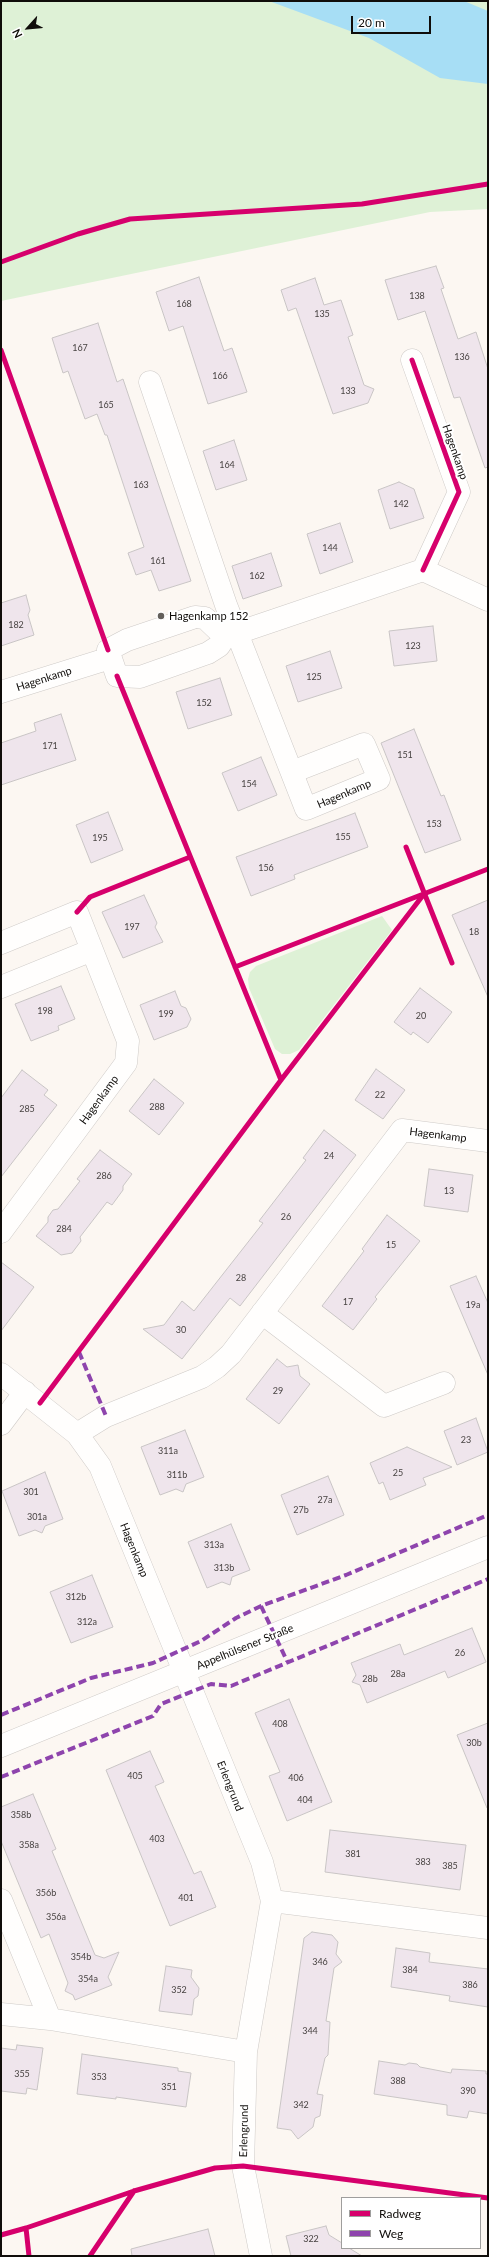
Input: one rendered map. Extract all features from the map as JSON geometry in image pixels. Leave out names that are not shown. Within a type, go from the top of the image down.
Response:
[{"type":"street","name":"Hagenkamp","points":[[412,360],[459,492],[423,570]]},
{"type":"street","points":[[150,382],[226,605],[231,635],[292,772]]},
{"type":"street","points":[[231,635],[205,618],[195,617],[127,640],[108,650],[117,676],[140,677],[208,653],[220,646],[231,635],[423,570],[488,600]]},
{"type":"street","name":"Hagenkamp","points":[[1,692],[110,658]]},
{"type":"street","name":"Hagenkamp","points":[[1,942],[77,912],[128,1041],[126,1063],[1,1232]]},
{"type":"street","points":[[1,987],[92,950]]},
{"type":"street","name":"Hagenkamp","points":[[77,1434],[106,1416],[202,1377],[218,1367],[231,1354],[402,1130],[488,1141]]},
{"type":"street","points":[[262,1313],[384,1406],[444,1383]]},
{"type":"street","name":"Hagenkamp","points":[[1,1374],[77,1434],[100,1466],[183,1671]]},
{"type":"street","points":[[1,1424],[25,1392]]},
{"type":"street","name":"Appelhülsener Straße","points":[[1,1746],[488,1547]]},
{"type":"street","name":"Erlengrund","points":[[183,1671],[262,1862],[272,1901],[246,2052],[244,2166],[261,2256]]},
{"type":"street","points":[[1,1900],[50,2019]]},
{"type":"street","points":[[272,1901],[488,1928]]},
{"type":"street","points":[[1,2014],[50,2019],[246,2052]]},
{"type":"green space","points":[[1,1],[488,1],[488,209],[430,212],[1,301]]},
{"type":"green space","points":[[382,916],[392,930],[299,1050],[290,1054],[282,1054],[275,1049],[249,988],[248,979],[250,972],[256,966]]},
{"type":"water","points":[[269,1],[464,1],[488,11],[488,84],[440,78],[369,38]]},
{"type":"building","points":[[436,266],[444,288],[441,289],[458,339],[476,332],[488,369],[488,467],[485,468],[460,397],[454,398],[425,311],[398,320],[385,280]]},
{"type":"building","points":[[199,277],[224,351],[232,348],[247,392],[208,404],[183,326],[169,331],[156,292]]},
{"type":"building","points":[[315,278],[324,305],[341,300],[353,335],[348,337],[364,385],[374,389],[368,403],[333,414],[296,308],[288,311],[281,290]]},
{"type":"building","points":[[98,323],[117,382],[123,379],[191,581],[159,591],[151,570],[136,575],[128,553],[144,547],[107,435],[105,435],[97,414],[85,419],[68,371],[63,373],[52,338]]},
{"type":"building","points":[[234,440],[247,480],[216,490],[203,451]]},
{"type":"building","points":[[399,482],[414,489],[424,518],[390,529],[378,490]]},
{"type":"building","points":[[340,523],[353,562],[320,574],[307,534]]},
{"type":"building","points":[[271,553],[282,586],[243,599],[232,566]]},
{"type":"building","points":[[26,595],[30,610],[28,615],[34,635],[1,646],[1,603]]},
{"type":"building","points":[[433,626],[437,661],[394,666],[389,631]]},
{"type":"building","points":[[330,651],[342,688],[298,702],[286,666]]},
{"type":"building","points":[[220,678],[232,715],[188,729],[176,692]]},
{"type":"building","points":[[61,714],[76,760],[1,785],[1,743],[36,731],[34,723]]},
{"type":"building","points":[[414,729],[441,796],[444,795],[461,840],[425,853],[381,743]]},
{"type":"building","points":[[261,757],[277,795],[238,811],[222,773]]},
{"type":"building","points":[[108,812],[123,850],[91,863],[76,825]]},
{"type":"building","points":[[355,813],[368,847],[294,875],[295,879],[251,896],[236,857]]},
{"type":"building","points":[[144,895],[157,923],[155,927],[163,942],[123,958],[102,912]]},
{"type":"building","points":[[488,900],[488,997],[452,915]]},
{"type":"building","points":[[61,986],[75,1019],[58,1026],[59,1030],[31,1041],[15,1004]]},
{"type":"building","points":[[420,988],[452,1012],[428,1043],[413,1032],[411,1035],[394,1022]]},
{"type":"building","points":[[175,991],[181,1006],[186,1008],[191,1019],[187,1027],[154,1040],[140,1005]]},
{"type":"building","points":[[376,1069],[405,1090],[383,1119],[355,1100]]},
{"type":"building","points":[[22,1070],[48,1090],[44,1095],[57,1105],[1,1177],[1,1098]]},
{"type":"building","points":[[154,1079],[184,1103],[159,1135],[129,1111]]},
{"type":"building","points":[[324,1130],[356,1155],[240,1306],[230,1298],[182,1359],[143,1329],[164,1325],[182,1301],[194,1311],[263,1223],[259,1221],[306,1160],[303,1158]]},
{"type":"building","points":[[100,1150],[132,1174],[112,1205],[107,1202],[80,1237],[81,1241],[72,1253],[61,1255],[36,1236],[48,1222],[48,1217],[53,1210],[58,1209],[80,1181],[77,1179]]},
{"type":"building","points":[[429,1169],[473,1175],[468,1212],[424,1206]]},
{"type":"building","points":[[387,1215],[420,1241],[375,1297],[377,1299],[353,1330],[322,1306],[364,1251],[362,1249]]},
{"type":"building","points":[[1,1262],[34,1287],[1,1331]]},
{"type":"building","points":[[476,1276],[488,1303],[488,1375],[450,1286]]},
{"type":"building","points":[[277,1359],[287,1367],[298,1365],[300,1376],[310,1384],[279,1424],[246,1399]]},
{"type":"building","points":[[476,1418],[488,1452],[457,1465],[444,1431]]},
{"type":"building","points":[[185,1430],[204,1477],[186,1484],[183,1492],[176,1489],[160,1495],[141,1447]]},
{"type":"building","points":[[407,1447],[452,1467],[423,1478],[426,1485],[390,1500],[383,1482],[379,1484],[370,1463]]},
{"type":"building","points":[[45,1472],[63,1519],[45,1526],[42,1533],[35,1530],[19,1536],[2,1491]]},
{"type":"building","points":[[328,1476],[344,1515],[297,1535],[281,1495]]},
{"type":"building","points":[[231,1524],[250,1570],[232,1577],[230,1585],[222,1582],[207,1588],[188,1542]]},
{"type":"building","points":[[92,1575],[113,1627],[71,1643],[50,1592]]},
{"type":"building","points":[[472,1628],[486,1662],[448,1678],[445,1671],[367,1703],[360,1685],[352,1682],[356,1675],[351,1663],[400,1644],[404,1655]]},
{"type":"building","points":[[289,1699],[332,1802],[287,1821],[269,1776],[280,1772],[255,1713]]},
{"type":"building","points":[[488,1723],[488,1808],[487,1808],[457,1735]]},
{"type":"building","points":[[150,1751],[164,1782],[155,1786],[194,1874],[201,1871],[216,1907],[170,1926],[106,1770]]},
{"type":"building","points":[[33,1794],[56,1849],[52,1851],[95,1955],[104,1958],[119,1952],[108,1977],[112,1985],[75,2000],[73,1995],[65,1991],[68,1983],[49,1934],[41,1938],[1,1841],[1,1807]]},
{"type":"building","points":[[330,1830],[466,1845],[460,1890],[325,1872]]},
{"type":"building","points":[[312,1932],[332,1935],[338,1942],[336,1954],[342,1962],[334,1968],[326,2021],[330,2022],[328,2055],[325,2058],[317,2094],[323,2095],[320,2116],[315,2118],[313,2127],[298,2139],[291,2130],[277,2128],[304,1938]]},
{"type":"building","points":[[396,1948],[430,1953],[429,1962],[488,1969],[488,2007],[449,2001],[450,1996],[391,1987]]},
{"type":"building","points":[[166,1966],[192,1970],[191,1977],[199,1988],[198,1996],[194,1999],[192,2015],[159,2011]]},
{"type":"building","points":[[17,2045],[43,2048],[37,2090],[27,2088],[26,2094],[1,2091],[1,2048],[16,2050]]},
{"type":"building","points":[[82,2054],[178,2068],[178,2071],[191,2073],[186,2107],[116,2097],[116,2099],[77,2094]]},
{"type":"building","points":[[379,2061],[405,2065],[409,2063],[417,2064],[420,2067],[451,2073],[452,2069],[486,2071],[486,2074],[488,2074],[488,2114],[469,2111],[467,2118],[447,2115],[447,2105],[374,2094]]},
{"type":"building","points":[[326,2226],[329,2235],[341,2242],[341,2249],[351,2249],[362,2256],[291,2256],[286,2236]]},
{"type":"building","points":[[208,2229],[215,2256],[132,2256],[131,2249]]},
{"type":"marked path","points":[[79,1352],[106,1416]]},
{"type":"marked path","points":[[1,1715],[91,1678],[153,1663],[201,1641],[236,1618],[261,1606],[346,1575],[488,1515]]},
{"type":"marked path","points":[[1,1777],[153,1716],[161,1704],[211,1684],[231,1686],[488,1579]]},
{"type":"marked path","points":[[261,1606],[287,1661]]},
{"type":"cycle path","points":[[1,262],[78,234],[130,219],[362,204],[488,184]]},
{"type":"cycle path","points":[[1,350],[108,650]]},
{"type":"cycle path","points":[[412,360],[459,492],[423,570]]},
{"type":"cycle path","points":[[117,676],[281,1080]]},
{"type":"cycle path","points":[[406,847],[452,963]]},
{"type":"cycle path","points":[[77,912],[90,897],[190,857]]},
{"type":"cycle path","points":[[235,967],[488,869]]},
{"type":"cycle path","points":[[40,1403],[281,1080],[424,894]]},
{"type":"cycle path","points":[[26,2228],[134,2191],[215,2168],[243,2166],[480,2197]]},
{"type":"cycle path","points":[[90,2256],[134,2191]]},
{"type":"cycle path","points":[[481,2197],[488,2198]]},
{"type":"cycle path","points":[[1,2235],[26,2228],[29,2256]]},
{"type":"place","name":"Hagenkamp 152","points":[[161,616]]}]
